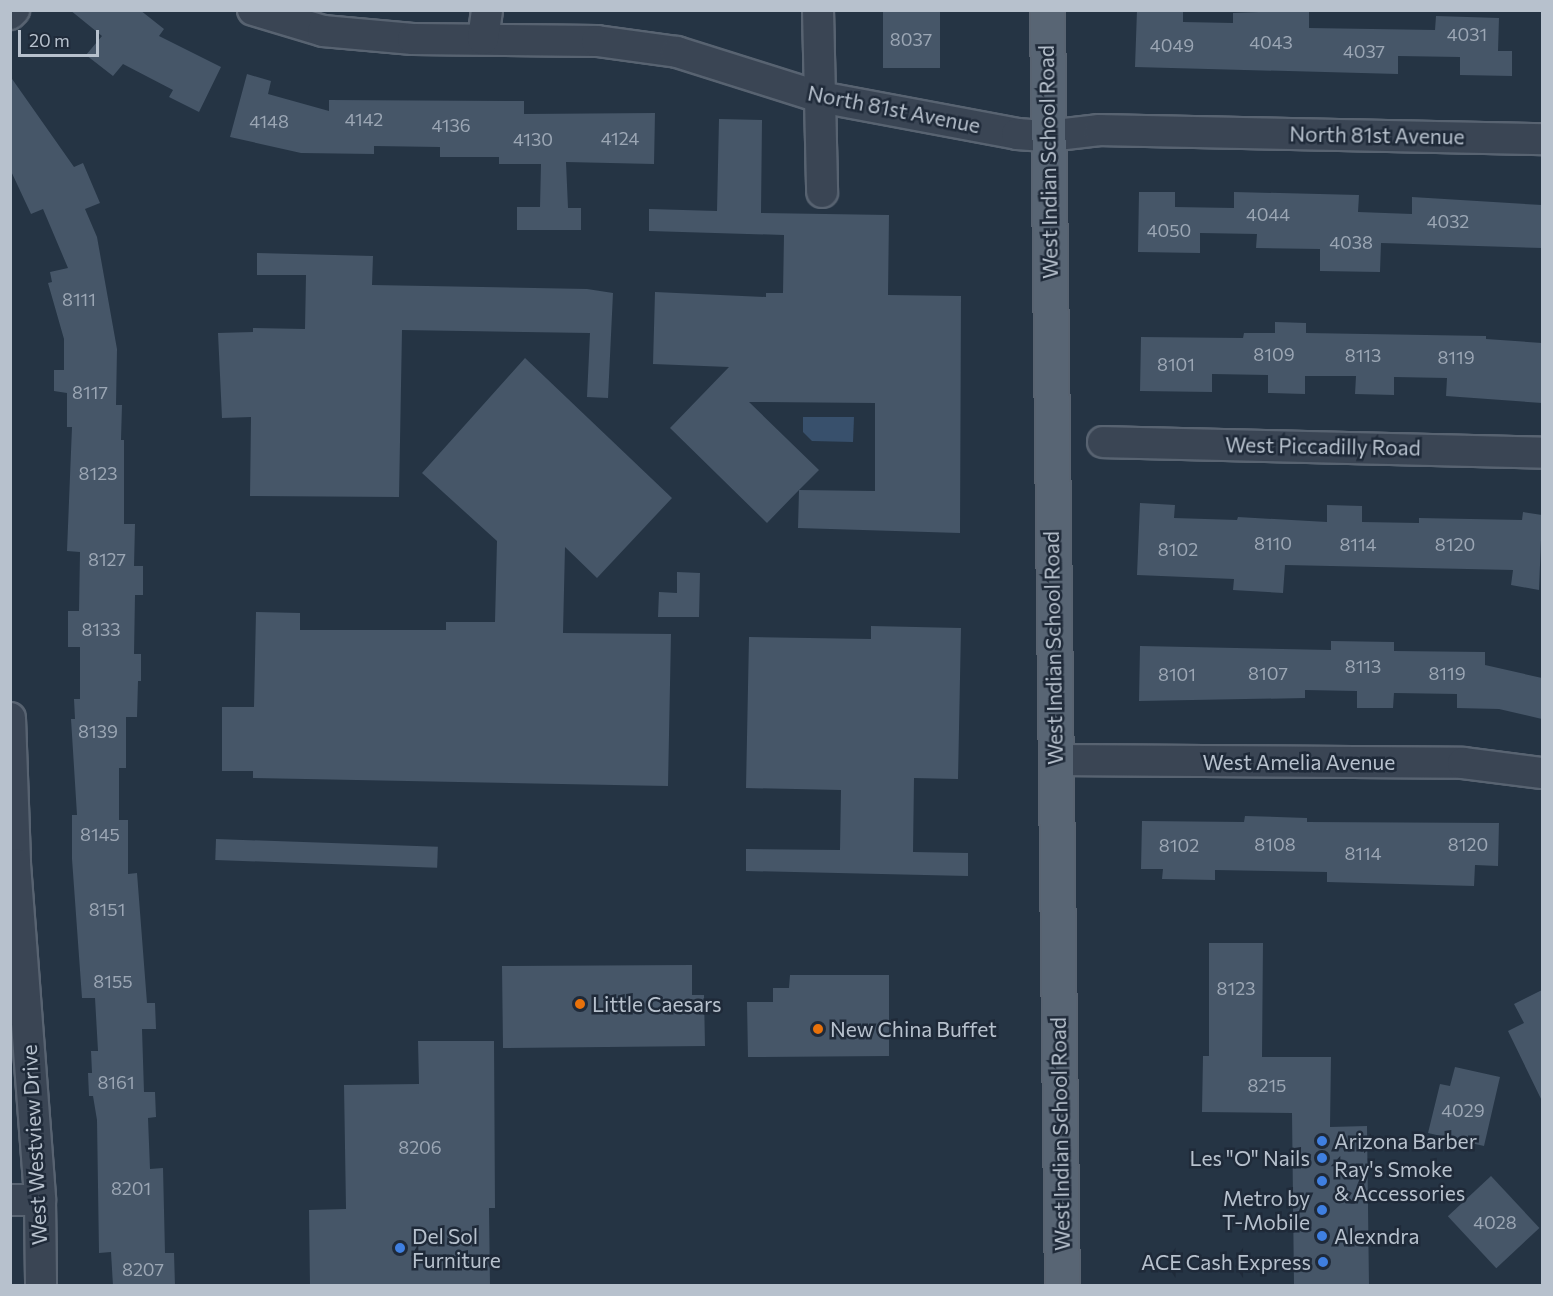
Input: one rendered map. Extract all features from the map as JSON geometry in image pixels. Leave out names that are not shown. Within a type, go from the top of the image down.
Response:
[{"type":"main road","name":"West Indian School Road","points":[[1047,10],[1062,1286]]},
{"type":"street","points":[[10,14],[14,10]]},
{"type":"street","name":"North 81st Avenue","points":[[253,10],[323,31],[413,39],[485,25],[677,52],[820,97],[1017,134],[1048,136],[1100,130],[1542,139]]},
{"type":"street","points":[[818,10],[822,192]]},
{"type":"street","name":"West Piccadilly Road","points":[[1103,442],[1542,453]]},
{"type":"street","name":"West Westview Drive","points":[[10,718],[13,864],[40,1200],[41,1286]]},
{"type":"street","name":"West Amelia Avenue","points":[[1055,760],[1462,763],[1542,773]]},
{"type":"street","points":[[10,1200],[40,1200]]},
{"type":"water","points":[[803,417],[854,417],[853,442],[812,441],[803,432]]},
{"type":"building","points":[[70,10],[140,10],[164,29],[159,36],[221,67],[199,112],[169,97],[173,90],[123,64],[113,76],[86,55],[102,36]]},
{"type":"building","points":[[883,10],[940,10],[940,68],[883,68]]},
{"type":"building","points":[[1137,10],[1183,10],[1183,22],[1233,23],[1233,13],[1309,10],[1309,28],[1435,30],[1436,16],[1499,18],[1498,51],[1512,51],[1512,76],[1460,75],[1460,57],[1398,56],[1398,74],[1135,67]]},
{"type":"building","points":[[247,74],[271,81],[268,94],[329,111],[329,100],[524,101],[524,114],[655,113],[654,164],[566,162],[568,208],[581,208],[581,230],[517,230],[517,207],[540,207],[541,164],[499,164],[499,157],[440,157],[440,147],[374,146],[374,154],[301,153],[230,137]]},
{"type":"building","points":[[10,76],[74,167],[83,163],[100,203],[85,209],[97,237],[117,349],[116,405],[122,405],[121,440],[124,440],[124,524],[135,524],[134,566],[143,566],[143,595],[135,595],[134,654],[141,654],[141,681],[138,681],[137,717],[126,717],[126,768],[119,768],[119,820],[128,820],[128,874],[137,873],[147,1003],[155,1003],[156,1029],[142,1029],[144,1092],[155,1092],[156,1117],[148,1118],[150,1169],[163,1168],[165,1253],[174,1253],[175,1286],[113,1286],[111,1252],[99,1253],[97,1120],[93,1096],[89,1096],[88,1073],[92,1073],[91,1051],[98,1051],[95,998],[82,998],[72,859],[72,815],[77,815],[71,719],[75,719],[74,699],[80,699],[80,647],[68,647],[68,611],[79,611],[80,552],[67,551],[72,427],[67,427],[67,393],[54,391],[54,370],[64,370],[64,339],[48,283],[52,282],[50,272],[68,268],[43,209],[31,214],[10,169]]},
{"type":"building","points":[[719,119],[762,120],[761,213],[889,215],[888,295],[961,296],[960,533],[798,528],[799,490],[767,523],[670,428],[729,367],[653,364],[655,292],[766,297],[766,293],[783,293],[784,235],[649,231],[649,209],[717,211]],"holes":[[[749,402],[875,403],[875,491],[799,490],[819,470]]]},
{"type":"building","points":[[1139,192],[1175,192],[1175,207],[1234,208],[1234,192],[1359,195],[1358,212],[1412,214],[1412,197],[1542,205],[1542,248],[1381,243],[1380,272],[1320,271],[1320,249],[1256,248],[1257,234],[1200,233],[1200,253],[1138,252]]},
{"type":"building","points":[[257,253],[373,256],[372,285],[587,289],[613,293],[608,398],[587,397],[590,333],[402,330],[399,497],[250,496],[251,417],[222,418],[218,333],[253,332],[253,328],[305,329],[306,275],[257,275]]},
{"type":"building","points":[[1275,322],[1306,323],[1306,333],[1486,336],[1486,339],[1542,343],[1542,403],[1446,396],[1447,378],[1394,377],[1394,395],[1355,394],[1356,376],[1305,376],[1305,394],[1268,393],[1268,375],[1212,374],[1212,392],[1140,391],[1141,337],[1243,338],[1244,333],[1275,333]]},
{"type":"building","points":[[525,358],[672,498],[597,578],[565,547],[563,633],[671,634],[668,786],[253,778],[253,771],[222,771],[222,707],[254,707],[256,612],[300,613],[300,630],[446,630],[446,622],[495,622],[497,541],[422,473]]},
{"type":"building","points":[[1140,503],[1175,505],[1174,518],[1237,520],[1238,517],[1327,522],[1327,505],[1362,506],[1362,522],[1419,523],[1419,518],[1522,520],[1523,512],[1542,515],[1539,590],[1511,585],[1513,570],[1285,565],[1283,593],[1233,590],[1234,579],[1137,575]]},
{"type":"building","points":[[677,572],[700,573],[699,617],[658,617],[659,592],[677,593]]},
{"type":"building","points":[[871,626],[961,628],[958,779],[914,778],[913,852],[968,853],[968,876],[746,871],[746,849],[840,850],[841,790],[746,788],[749,637],[871,639]]},
{"type":"building","points":[[1331,641],[1394,642],[1394,651],[1485,652],[1485,665],[1542,678],[1542,719],[1499,709],[1457,708],[1457,694],[1394,693],[1393,708],[1357,708],[1357,691],[1305,690],[1305,698],[1139,701],[1140,646],[1331,650]]},
{"type":"building","points":[[1245,816],[1307,818],[1307,822],[1499,823],[1498,866],[1475,865],[1474,886],[1327,882],[1327,872],[1215,870],[1215,880],[1162,879],[1163,869],[1141,869],[1142,821],[1244,822]]},
{"type":"building","points":[[216,839],[438,847],[437,868],[215,860]]},
{"type":"building","points":[[1209,943],[1263,943],[1262,1057],[1331,1057],[1330,1127],[1367,1126],[1369,1286],[1294,1286],[1292,1113],[1202,1112],[1203,1056],[1209,1056]]},
{"type":"building","points":[[692,965],[692,995],[704,995],[705,1046],[503,1048],[502,966]]},
{"type":"building","name":"New China Buffet","points":[[790,975],[889,975],[889,1056],[748,1057],[747,1002],[773,1002],[773,988],[789,988]]},
{"type":"building","points":[[1542,990],[1542,1101],[1508,1031],[1524,1023],[1514,1004]]},
{"type":"building","points":[[418,1041],[494,1041],[495,1208],[489,1208],[490,1286],[310,1286],[309,1210],[346,1209],[344,1085],[419,1084]]},
{"type":"building","points":[[1455,1067],[1500,1077],[1484,1146],[1428,1133],[1440,1084],[1450,1086]]},
{"type":"building","points":[[1491,1176],[1539,1228],[1496,1268],[1448,1216]]},
{"type":"place","name":"Little Caesars","points":[[580,1004]]},
{"type":"place","name":"New China Buffet","points":[[818,1029]]},
{"type":"place","name":"Arizona Barber","points":[[1322,1141]]},
{"type":"place","name":"Les \"O\" Nails","points":[[1322,1158]]},
{"type":"place","name":"Ray's Smoke & Accessories","points":[[1322,1181]]},
{"type":"place","name":"Metro by T-Mobile","points":[[1322,1210]]},
{"type":"place","name":"Alexndra","points":[[1322,1236]]},
{"type":"place","name":"Del Sol Furniture","points":[[400,1248]]},
{"type":"place","name":"ACE Cash Express","points":[[1323,1262]]}]
